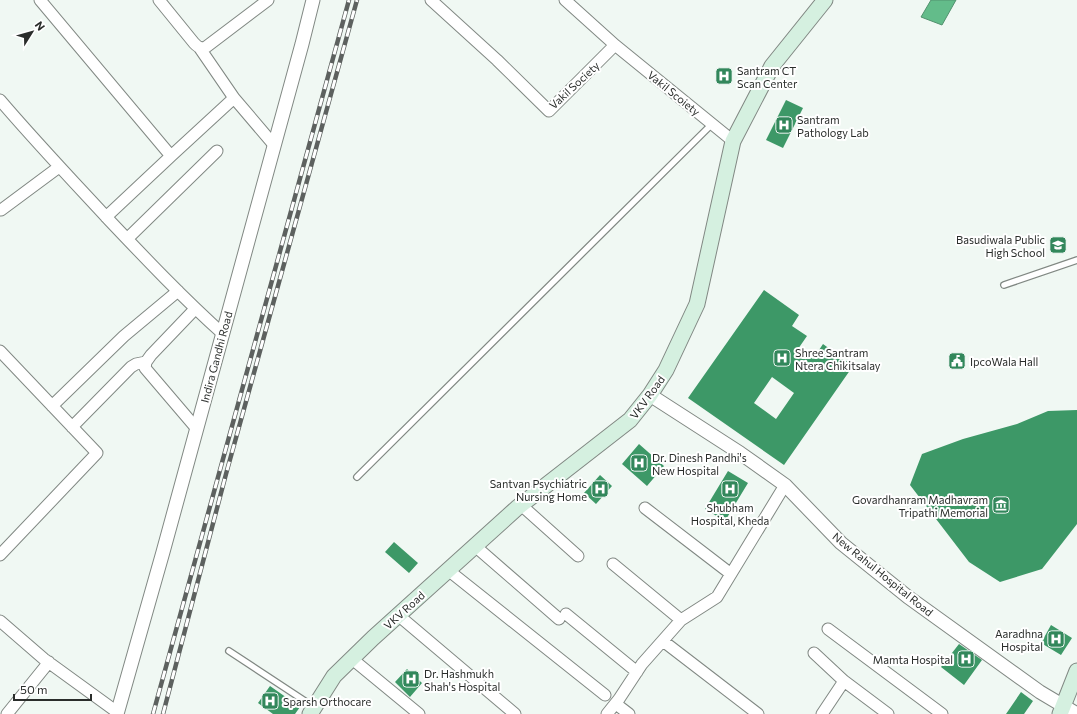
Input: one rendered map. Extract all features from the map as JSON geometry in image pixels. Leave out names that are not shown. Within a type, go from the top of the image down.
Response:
[{"type":"main road","name":"VKV Road","points":[[312,711],[334,676],[351,658],[521,505],[630,420],[650,395],[666,370],[697,304],[733,141],[772,66],[825,0]]},
{"type":"main road","points":[[1061,710],[1077,671]]},
{"type":"street","points":[[40,0],[171,156]]},
{"type":"street","points":[[159,0],[199,47],[234,98],[274,145]]},
{"type":"street","points":[[199,47],[206,47],[268,0]]},
{"type":"street","name":"Indira Gandhi Road","points":[[117,713],[223,334],[302,44],[312,0]]},
{"type":"street","name":"Vakil Society","points":[[431,0],[497,60],[549,111],[615,45]]},
{"type":"street","points":[[565,0],[615,45]]},
{"type":"street","name":"Vakil Scoiety","points":[[615,45],[733,141]]},
{"type":"street","points":[[106,217],[234,98]]},
{"type":"street","points":[[0,100],[59,167],[106,217],[195,309],[223,334]]},
{"type":"street","points":[[127,239],[217,151]]},
{"type":"street","points":[[1,210],[59,167]]},
{"type":"street","points":[[52,406],[124,336],[178,291]]},
{"type":"street","points":[[195,309],[151,355],[146,362],[145,368],[197,429]]},
{"type":"street","points":[[0,351],[97,453],[0,555]]},
{"type":"street","points":[[72,427],[131,367],[136,364],[146,362]]},
{"type":"street","name":"New Rahul Hospital Road","points":[[650,395],[740,453],[785,485],[841,544],[908,596],[1040,692],[1061,710],[1077,714]]},
{"type":"street","points":[[607,714],[616,704],[642,664],[681,620],[717,597],[785,485]]},
{"type":"street","points":[[521,505],[578,556]]},
{"type":"street","points":[[645,508],[731,574]]},
{"type":"street","points":[[475,546],[562,617],[637,672]]},
{"type":"street","points":[[613,564],[681,620]]},
{"type":"street","points":[[448,570],[605,695]]},
{"type":"street","points":[[398,615],[515,714]]},
{"type":"street","points":[[0,621],[49,662],[117,713]]},
{"type":"street","points":[[828,629],[942,714]]},
{"type":"street","points":[[663,641],[758,714]]},
{"type":"street","points":[[814,653],[844,681],[888,714]]},
{"type":"street","points":[[351,658],[419,714]]},
{"type":"street","points":[[7,714],[49,662]]},
{"type":"street","points":[[822,714],[844,681]]},
{"type":"street","points":[[616,704],[630,714]]},
{"type":"lane","points":[[357,477],[712,124]]},
{"type":"lane","points":[[1004,285],[1077,260]]},
{"type":"lane","points":[[229,651],[312,711]]},
{"type":"shaded area","points":[[931,0],[956,0],[942,25],[921,17]]},
{"type":"building","points":[[786,100],[803,108],[783,148],[766,140]]},
{"type":"building","points":[[764,290],[799,315],[792,326],[807,336],[798,349],[813,359],[823,344],[853,366],[784,465],[688,398]],"holes":[[[772,377],[794,393],[776,419],[754,403]]]},
{"type":"building","name":"Govardhanram Madhavram Tripathi Memorial","points":[[1077,410],[1077,524],[1042,569],[1000,582],[969,562],[910,485],[922,454],[963,439],[1017,424],[1048,411]]},
{"type":"building","points":[[639,444],[664,466],[647,486],[622,464]]},
{"type":"building","points":[[728,471],[748,483],[725,521],[705,509]]},
{"type":"building","points":[[600,475],[612,486],[596,504],[584,493]]},
{"type":"building","points":[[394,542],[418,563],[409,573],[385,552]]},
{"type":"building","points":[[1051,625],[1072,638],[1061,655],[1041,643]]},
{"type":"building","points":[[959,644],[982,660],[964,685],[941,667]]},
{"type":"building","points":[[407,669],[422,683],[410,697],[395,682]]},
{"type":"building","points":[[270,686],[300,707],[295,714],[273,714],[258,703]]},
{"type":"building","points":[[1021,692],[1033,701],[1024,714],[1006,714]]},
{"type":"railway","points":[[153,714],[349,0]]},
{"type":"railway","points":[[163,714],[226,474],[357,0]]},
{"type":"place","name":"Santram CT Scan Center","points":[[724,76]]},
{"type":"place","name":"Santram Pathology Lab","points":[[784,125]]},
{"type":"place","name":"Basudiwala Public High School","points":[[1058,245]]},
{"type":"place","name":"Shree Santram Ntera Chikitsalay","points":[[782,358]]},
{"type":"place","name":"IpcoWala Hall","points":[[957,361]]},
{"type":"place","name":"Dr. Dinesh Pandhi's New Hospital","points":[[639,463]]},
{"type":"place","name":"Santvan Psychiatric Nursing Home","points":[[600,489]]},
{"type":"place","name":"Shubham Hospital, Kheda","points":[[730,489]]},
{"type":"place","name":"Govardhanram Madhavram Tripathi Memorial","points":[[1001,505]]},
{"type":"place","name":"Aaradhna Hospital","points":[[1056,639]]},
{"type":"place","name":"Mamta Hospital","points":[[966,659]]},
{"type":"place","name":"Dr. Hashmukh Shah's Hospital","points":[[411,679]]},
{"type":"place","name":"Sparsh Orthocare","points":[[270,701]]}]
